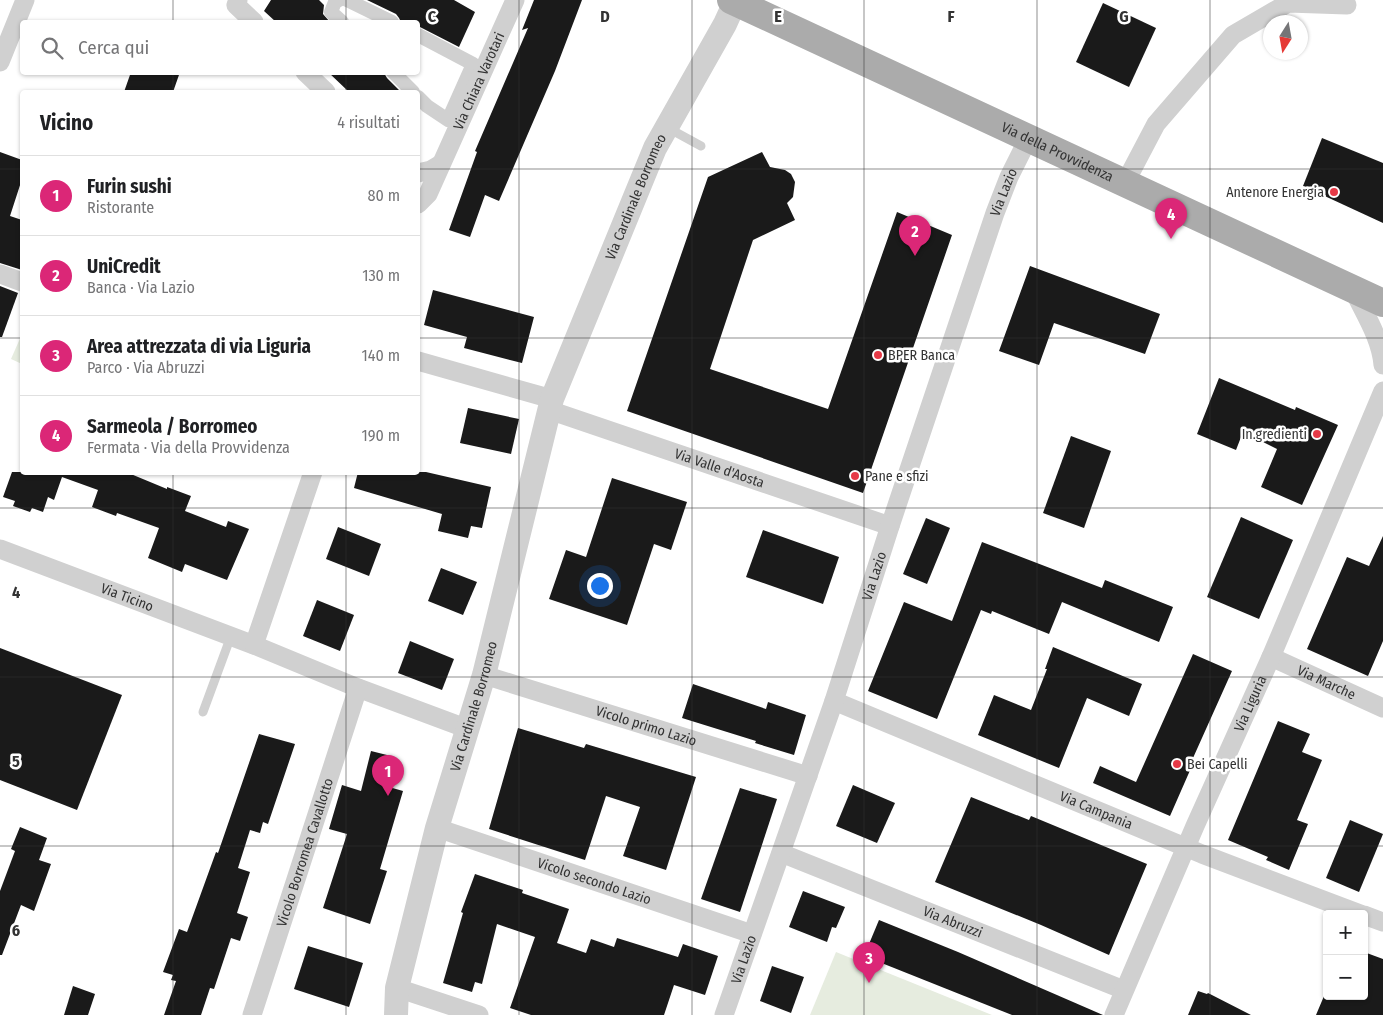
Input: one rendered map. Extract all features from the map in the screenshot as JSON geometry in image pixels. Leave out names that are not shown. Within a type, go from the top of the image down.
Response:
[{"type":"main road","name":"Via della Provvidenza","points":[[733,1],[1383,303]]},
{"type":"street","points":[[0,62],[25,0]]},
{"type":"street","points":[[238,0],[236,5],[252,20]]},
{"type":"street","points":[[339,0],[335,2],[332,12],[340,20]]},
{"type":"street","points":[[347,0],[388,20]]},
{"type":"street","name":"Via Chiara Varotari","points":[[420,202],[428,194],[515,0]]},
{"type":"street","name":"Via Cardinale Borromeo","points":[[396,1015],[397,988],[436,828],[484,675],[550,404],[651,157],[725,24],[733,1]]},
{"type":"street","points":[[1125,183],[1156,124],[1232,35],[1288,3],[1347,5]]},
{"type":"street","points":[[420,36],[473,64],[448,120],[420,99]]},
{"type":"street","points":[[309,75],[324,90]]},
{"type":"street","points":[[396,75],[411,90]]},
{"type":"street","name":"Via Lazio","points":[[724,1015],[834,701],[890,526],[995,213],[1009,177],[1028,138]]},
{"type":"street","points":[[420,172],[431,170],[441,164]]},
{"type":"street","points":[[0,274],[20,281]]},
{"type":"street","points":[[1353,289],[1370,323],[1382,354],[1383,365]]},
{"type":"street","points":[[420,362],[550,404]]},
{"type":"street","name":"Via Liguria","points":[[1114,1015],[1271,656],[1383,391]]},
{"type":"street","name":"Via Valle d'Aosta","points":[[550,404],[890,526]]},
{"type":"street","points":[[254,645],[312,475]]},
{"type":"street","name":"Via Ticino","points":[[0,550],[231,636],[358,688],[468,729]]},
{"type":"street","name":"Via Marche","points":[[1271,656],[1383,708]]},
{"type":"street","name":"Vicolo primo Lazio","points":[[484,675],[808,776]]},
{"type":"street","name":"Vicolo Borromea Cavallotto","points":[[252,1015],[358,688]]},
{"type":"street","name":"Via Campania","points":[[834,701],[1186,847],[1350,910]]},
{"type":"street","name":"Vicolo secondo Lazio","points":[[436,828],[752,934]]},
{"type":"street","name":"Via Abruzzi","points":[[781,852],[1124,990]]},
{"type":"street","points":[[1368,916],[1383,922]]},
{"type":"street","points":[[397,988],[479,1015]]},
{"type":"lane","points":[[666,127],[701,146]]},
{"type":"lane","points":[[203,712],[231,636]]},
{"type":"shaded area","points":[[20,339],[20,363],[11,359]]},
{"type":"shaded area","points":[[836,952],[992,1015],[810,1015]]},
{"type":"building","points":[[271,0],[319,0],[324,5],[323,14],[328,20],[274,20],[264,11]]},
{"type":"building","points":[[367,0],[454,0],[475,12],[459,47],[420,27],[420,20],[400,20],[396,14]]},
{"type":"building","points":[[534,0],[582,0],[555,71],[499,201],[485,195],[470,237],[449,230],[477,152],[475,151],[528,28],[522,30]]},
{"type":"building","points":[[1103,3],[1156,28],[1129,87],[1076,62]]},
{"type":"building","points":[[130,75],[179,75],[174,90],[125,90]]},
{"type":"building","points":[[331,75],[385,75],[399,90],[347,90]]},
{"type":"building","points":[[1322,138],[1383,163],[1383,223],[1303,186]]},
{"type":"building","points":[[0,152],[20,159],[20,185],[10,216],[20,219],[20,269],[0,263]]},
{"type":"building","points":[[762,152],[770,167],[785,170],[791,174],[795,182],[793,197],[787,203],[795,220],[753,240],[710,369],[828,409],[897,212],[952,235],[863,493],[627,411],[708,177]]},
{"type":"building","points":[[1030,266],[1160,314],[1145,354],[1054,323],[1039,365],[999,351]]},
{"type":"building","points":[[0,286],[18,293],[2,337],[0,337]]},
{"type":"building","points":[[433,290],[534,317],[522,363],[464,348],[467,337],[424,325]]},
{"type":"building","points":[[1219,378],[1295,410],[1296,407],[1338,425],[1302,505],[1261,487],[1277,449],[1243,432],[1236,450],[1197,434]]},
{"type":"building","points":[[468,408],[519,419],[511,454],[460,443]]},
{"type":"building","points":[[1071,436],[1111,451],[1084,528],[1043,513]]},
{"type":"building","points":[[12,472],[20,472],[20,475],[133,475],[167,489],[167,487],[191,496],[185,511],[226,527],[228,521],[249,529],[227,580],[185,564],[182,572],[148,558],[159,528],[117,513],[116,516],[92,507],[98,490],[62,477],[54,500],[48,497],[43,512],[32,508],[30,512],[13,506],[15,501],[3,497]]},
{"type":"building","points":[[420,472],[491,487],[482,528],[471,526],[468,538],[438,531],[442,514],[354,488],[357,475],[420,475]]},
{"type":"building","points":[[612,478],[687,502],[671,550],[654,544],[627,625],[549,599],[566,550],[586,557]]},
{"type":"building","points":[[1241,517],[1293,540],[1259,619],[1207,597]]},
{"type":"building","points":[[926,518],[950,528],[927,584],[903,574]]},
{"type":"building","points":[[338,527],[381,544],[369,576],[326,559]]},
{"type":"building","points":[[763,530],[839,557],[823,604],[746,577]]},
{"type":"building","points":[[1383,536],[1383,641],[1368,676],[1307,649],[1347,557],[1369,566]]},
{"type":"building","points":[[982,542],[1102,588],[1105,580],[1173,607],[1159,642],[1062,602],[1049,634],[992,611],[991,614],[981,610],[937,719],[868,691],[904,602],[952,621]]},
{"type":"building","points":[[441,568],[477,582],[463,615],[428,601]]},
{"type":"building","points":[[317,600],[354,615],[340,651],[303,636]]},
{"type":"building","points":[[410,641],[454,659],[442,690],[398,673]]},
{"type":"building","points":[[1053,647],[1142,684],[1129,716],[1087,698],[1059,768],[978,735],[994,695],[1031,710],[1047,669],[1045,669]]},
{"type":"building","points":[[0,648],[122,695],[77,810],[0,780]]},
{"type":"building","points":[[1193,654],[1232,671],[1193,758],[1195,759],[1170,816],[1093,783],[1100,766],[1136,782]]},
{"type":"building","points":[[693,684],[766,709],[768,702],[806,715],[794,755],[682,718]]},
{"type":"building","points":[[1278,721],[1310,734],[1302,752],[1322,760],[1297,820],[1308,824],[1289,870],[1266,860],[1268,857],[1228,840]]},
{"type":"building","points":[[518,728],[584,748],[586,744],[696,777],[666,870],[623,856],[640,807],[606,796],[585,860],[489,829]]},
{"type":"building","points":[[259,734],[295,744],[268,824],[263,822],[260,833],[250,830],[238,868],[250,872],[237,913],[248,917],[240,941],[231,938],[214,989],[210,988],[201,1015],[164,1015],[176,981],[171,980],[173,975],[163,972],[179,929],[187,932],[216,852],[218,853]]},
{"type":"building","points":[[371,751],[391,756],[382,785],[403,791],[380,869],[387,871],[370,924],[323,908],[347,834],[329,829],[342,785],[361,791]]},
{"type":"building","points":[[853,785],[895,803],[877,843],[836,826]]},
{"type":"building","points":[[740,788],[777,799],[740,912],[701,899]]},
{"type":"building","points":[[971,797],[1029,820],[1031,816],[1147,864],[1109,955],[935,882]]},
{"type":"building","points":[[1350,820],[1383,834],[1359,892],[1326,878]]},
{"type":"building","points":[[20,827],[47,838],[39,860],[51,864],[34,911],[21,905],[2,955],[0,955],[0,891],[15,851],[11,849]]},
{"type":"building","points":[[475,874],[523,890],[522,893],[569,909],[557,943],[586,953],[591,939],[614,947],[617,938],[678,957],[683,944],[718,956],[705,995],[674,985],[664,1015],[531,1015],[510,1008],[535,937],[497,924],[482,984],[475,982],[472,992],[443,983],[463,913],[461,912]]},
{"type":"building","points":[[803,891],[845,907],[836,928],[832,927],[827,942],[789,927]]},
{"type":"building","points":[[879,920],[1103,1015],[1012,1015],[864,956]]},
{"type":"building","points":[[308,946],[363,963],[349,1007],[294,989]]},
{"type":"building","points":[[1368,953],[1383,959],[1383,1015],[1316,1015],[1323,998],[1323,1000],[1368,1000]]},
{"type":"building","points":[[772,966],[804,977],[791,1013],[760,1001]]},
{"type":"building","points":[[73,986],[95,994],[88,1015],[64,1015]]},
{"type":"building","points":[[1198,991],[1208,993],[1251,1015],[1188,1015]]},
{"type":"place","name":"Antenore Energia","points":[[1334,192]]},
{"type":"place","name":"Sarmeola / Borromeo","points":[[1171,239]]},
{"type":"place","name":"UniCredit","points":[[915,256]]},
{"type":"place","name":"BPER Banca","points":[[878,355]]},
{"type":"place","name":"In.gredienti","points":[[1317,434]]},
{"type":"place","name":"Pane e sfizi","points":[[855,476]]},
{"type":"place","name":"Bei Capelli","points":[[1177,764]]},
{"type":"place","name":"Furin sushi","points":[[388,796]]},
{"type":"place","name":"Area attrezzata di via Liguria","points":[[869,983]]}]
